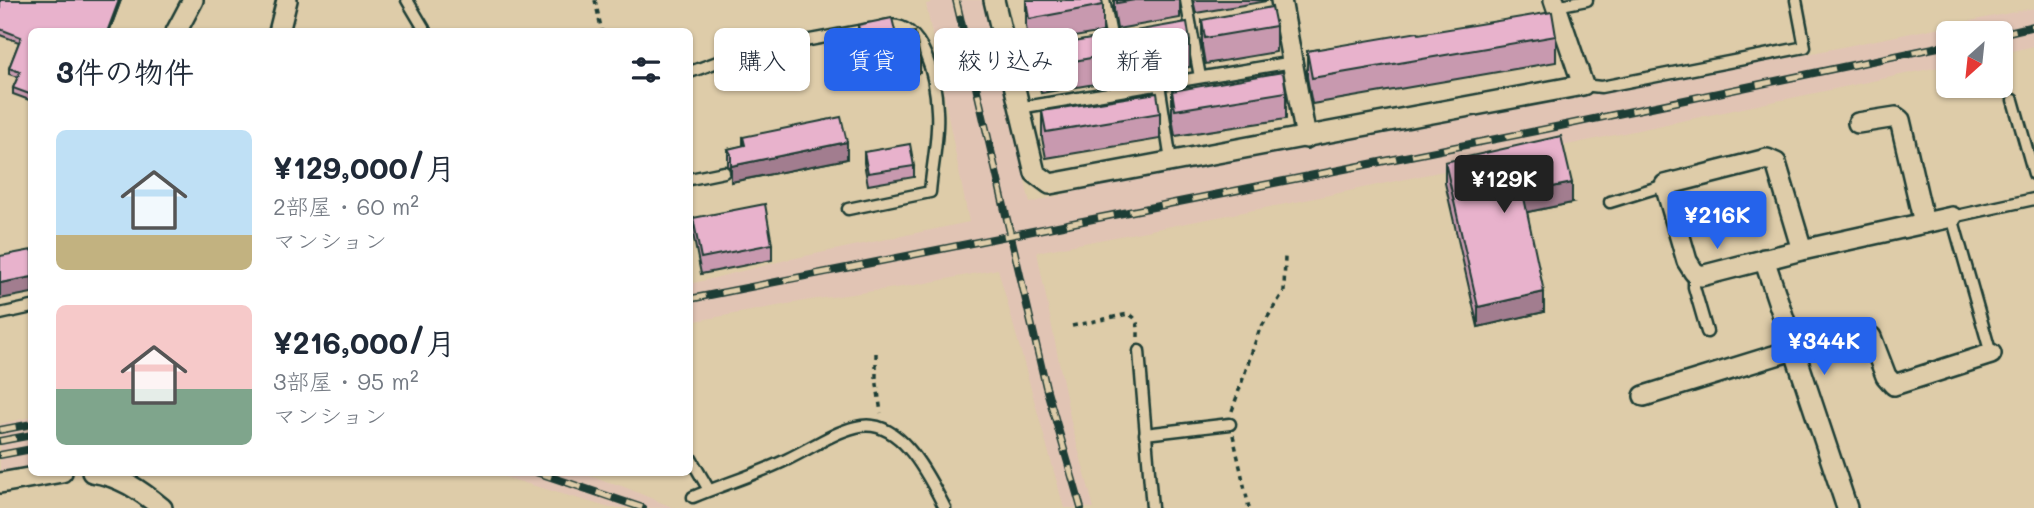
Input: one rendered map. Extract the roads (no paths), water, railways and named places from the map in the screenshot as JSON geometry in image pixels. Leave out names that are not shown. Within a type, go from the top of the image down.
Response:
[{"type":"street","points":[[178,28],[193,0]]},
{"type":"street","points":[[280,28],[287,0]]},
{"type":"street","points":[[994,0],[1035,173],[1050,184],[1583,85],[1555,3]]},
{"type":"street","points":[[1280,0],[1306,138]]},
{"type":"street","points":[[1858,123],[1896,117],[1900,120],[1924,223]]},
{"type":"street","points":[[1802,250],[1776,163],[1767,159],[1665,186],[1687,261],[1694,272],[1701,276],[1802,250],[1952,218]]},
{"type":"street","points":[[1764,259],[1847,508]]},
{"type":"street","points":[[1644,396],[1793,350],[1860,335],[1871,337],[1886,376],[1894,384],[1992,354]]},
{"type":"street","points":[[0,483],[39,476]]},
{"type":"street","points":[[108,476],[133,485],[162,508]]},
{"type":"lane","points":[[407,0],[424,28]]},
{"type":"lane","points":[[1104,0],[1110,28]]},
{"type":"lane","points":[[1186,0],[1200,77]]},
{"type":"lane","points":[[1555,3],[1587,0]]},
{"type":"lane","points":[[1583,85],[1601,87],[1805,47],[1796,0]]},
{"type":"lane","points":[[693,71],[746,52],[890,25],[906,29],[920,41],[928,60],[937,111],[930,192],[848,209]]},
{"type":"lane","points":[[1188,79],[1293,62]]},
{"type":"lane","points":[[1019,108],[1116,91]]},
{"type":"lane","points":[[1160,91],[1171,161]]},
{"type":"lane","points":[[2013,100],[2034,174]]},
{"type":"lane","points":[[693,178],[724,172]]},
{"type":"lane","points":[[1610,202],[1665,186]]},
{"type":"lane","points":[[1992,354],[1952,218],[2034,199]]},
{"type":"lane","points":[[1694,272],[1694,286],[1707,332]]},
{"type":"lane","points":[[0,314],[28,308]]},
{"type":"lane","points":[[1139,351],[1152,508]]},
{"type":"lane","points":[[1145,434],[1230,424]]},
{"type":"lane","points":[[693,497],[785,461],[838,433],[860,425],[892,432],[927,473],[945,508]]},
{"type":"lane","points":[[693,462],[709,491]]},
{"type":"railway","points":[[956,0],[1046,387],[1081,508]]},
{"type":"railway","points":[[2013,31],[2034,26]]},
{"type":"railway","points":[[693,298],[1546,129],[1936,48]]},
{"type":"railway","points":[[0,430],[28,425]]},
{"type":"railway","points":[[0,441],[28,436]]},
{"type":"railway","points":[[0,455],[28,450]]},
{"type":"railway","points":[[548,476],[643,508]]}]
